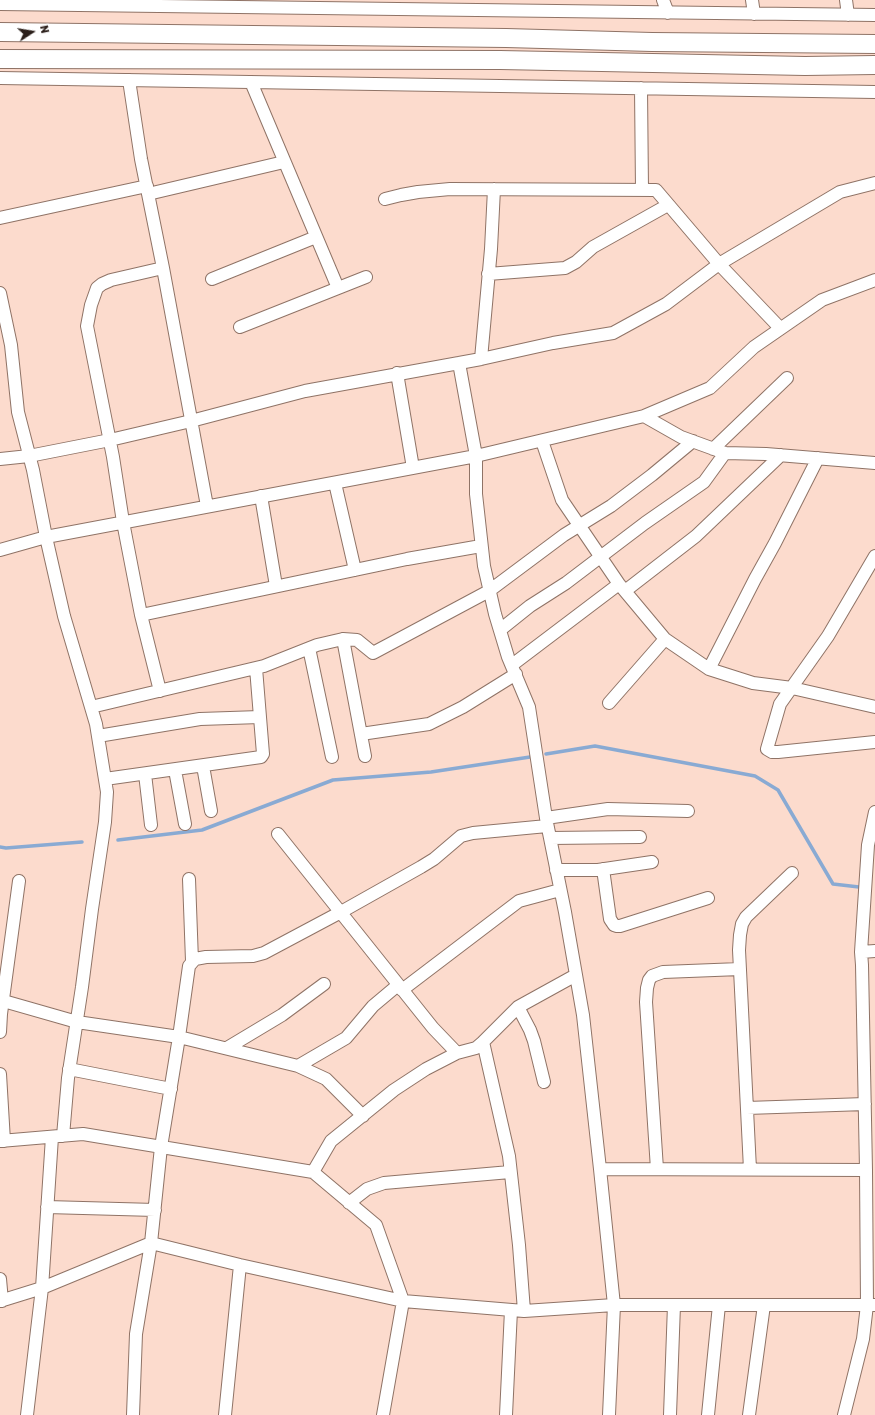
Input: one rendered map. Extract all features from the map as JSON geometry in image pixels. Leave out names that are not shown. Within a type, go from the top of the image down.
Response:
[{"type":"highway","points":[[0,32],[875,44]]},
{"type":"highway","points":[[0,59],[500,60],[805,66],[875,65]]},
{"type":"street","points":[[553,0],[560,11]]},
{"type":"street","points":[[663,0],[668,13]]},
{"type":"street","points":[[752,0],[754,14]]},
{"type":"street","points":[[846,0],[848,15]]},
{"type":"street","points":[[0,4],[115,2],[326,4],[560,11],[875,15]]},
{"type":"street","points":[[0,78],[875,92]]},
{"type":"street","points":[[129,80],[207,506]]},
{"type":"street","points":[[251,82],[338,288]]},
{"type":"street","points":[[641,88],[642,190]]},
{"type":"street","points":[[0,218],[284,162]]},
{"type":"street","points":[[0,459],[29,456],[110,440],[191,421],[305,391],[397,373],[481,359],[553,343],[613,334],[666,304],[719,264],[840,192],[875,183]]},
{"type":"street","points":[[481,359],[494,189]]},
{"type":"street","points":[[384,199],[418,192],[450,190],[656,190],[719,264],[780,328]]},
{"type":"street","points":[[488,274],[565,268],[576,262],[593,247],[668,204]]},
{"type":"street","points":[[212,279],[316,237]]},
{"type":"street","points":[[160,691],[141,615],[123,522],[110,440],[86,326],[97,288],[106,281],[163,268]]},
{"type":"street","points":[[240,327],[366,277]]},
{"type":"street","points":[[0,550],[46,537],[476,456],[644,416],[710,388],[754,347],[822,300],[875,281]]},
{"type":"street","points":[[0,294],[11,345],[18,412],[64,616],[98,736],[107,792],[105,822],[77,1022],[57,1136],[47,1206],[42,1288],[27,1415]]},
{"type":"street","points":[[459,362],[476,456],[476,494],[484,566],[489,591],[500,630],[529,707],[546,822],[583,1015],[614,1305],[609,1415]]},
{"type":"street","points":[[397,373],[413,468]]},
{"type":"street","points":[[712,449],[787,378]]},
{"type":"street","points":[[644,416],[681,437],[725,453],[781,455],[875,463]]},
{"type":"street","points":[[542,441],[562,500],[622,587],[665,639],[709,669],[753,684],[792,688],[875,707]]},
{"type":"street","points":[[91,707],[256,668],[317,645],[343,640],[357,640],[373,653],[489,591],[564,535],[611,506],[693,441]]},
{"type":"street","points":[[500,630],[530,606],[566,583],[645,523],[704,482],[725,453]]},
{"type":"street","points":[[860,462],[875,453]]},
{"type":"street","points":[[361,734],[422,726],[434,722],[463,707],[622,587],[696,536],[781,455]]},
{"type":"street","points":[[709,669],[755,579],[776,543],[818,458]]},
{"type":"street","points":[[335,482],[355,570]]},
{"type":"street","points":[[261,496],[276,586]]},
{"type":"street","points":[[141,615],[276,586],[481,546]]},
{"type":"street","points":[[875,556],[828,636],[780,704],[767,749],[772,752],[778,752],[875,742]]},
{"type":"street","points":[[609,703],[665,639]]},
{"type":"street","points":[[343,640],[365,756]]},
{"type":"street","points":[[309,648],[332,757]]},
{"type":"street","points":[[105,779],[261,757],[263,754],[256,668]]},
{"type":"street","points":[[98,736],[200,719],[260,717]]},
{"type":"street","points":[[203,766],[211,811]]},
{"type":"street","points":[[175,770],[185,824]]},
{"type":"street","points":[[145,774],[151,825]]},
{"type":"street","points":[[192,961],[206,956],[258,955],[340,912],[428,863],[460,836],[546,822],[608,809],[688,812]]},
{"type":"street","points":[[844,1415],[871,1305],[861,952],[868,845],[875,812]]},
{"type":"street","points":[[278,834],[400,988],[433,1028],[457,1053]]},
{"type":"street","points":[[550,838],[640,837]]},
{"type":"street","points":[[556,870],[603,869],[652,862]]},
{"type":"street","points":[[603,869],[610,919],[614,925],[617,926],[708,898]]},
{"type":"street","points":[[750,1169],[740,969],[740,935],[742,924],[746,917],[792,873]]},
{"type":"street","points":[[132,1415],[136,1334],[151,1243],[161,1147],[189,966],[192,961],[189,879]]},
{"type":"street","points":[[0,1032],[1,1001],[19,880]]},
{"type":"street","points":[[298,1066],[346,1038],[373,1006],[519,901],[560,890]]},
{"type":"street","points":[[861,952],[875,951]]},
{"type":"street","points":[[657,1169],[646,1002],[649,980],[652,976],[663,972],[740,969]]},
{"type":"street","points":[[313,1172],[331,1141],[394,1090],[426,1068],[457,1053],[476,1048],[518,1007],[576,975]]},
{"type":"street","points":[[227,1048],[282,1015],[324,984]]},
{"type":"street","points":[[1,1001],[77,1022],[179,1036],[298,1066],[326,1079],[363,1116]]},
{"type":"street","points":[[518,1007],[534,1041],[544,1082]]},
{"type":"street","points":[[483,1042],[509,1156],[519,1245],[524,1311]]},
{"type":"street","points":[[69,1069],[171,1089]]},
{"type":"street","points":[[0,1074],[2,1141],[83,1134],[313,1172],[376,1225],[403,1301],[383,1415]]},
{"type":"street","points":[[747,1108],[865,1104]]},
{"type":"street","points":[[600,1169],[866,1170]]},
{"type":"street","points":[[349,1203],[367,1189],[384,1183],[510,1172]]},
{"type":"street","points":[[47,1206],[155,1210]]},
{"type":"street","points":[[0,1279],[1,1301],[42,1288],[151,1243],[240,1265],[403,1301],[524,1311],[614,1305],[871,1305]]},
{"type":"street","points":[[225,1415],[240,1265]]},
{"type":"street","points":[[670,1415],[674,1305]]},
{"type":"street","points":[[708,1415],[719,1305]]},
{"type":"street","points":[[749,1415],[764,1305]]},
{"type":"street","points":[[506,1415],[511,1310]]},
{"type":"waterway","points":[[546,754],[595,746],[755,776],[778,790],[833,884],[859,887]]},
{"type":"waterway","points":[[118,840],[202,830],[333,780],[431,772],[530,757]]},
{"type":"waterway","points":[[0,847],[6,848],[82,842]]}]
